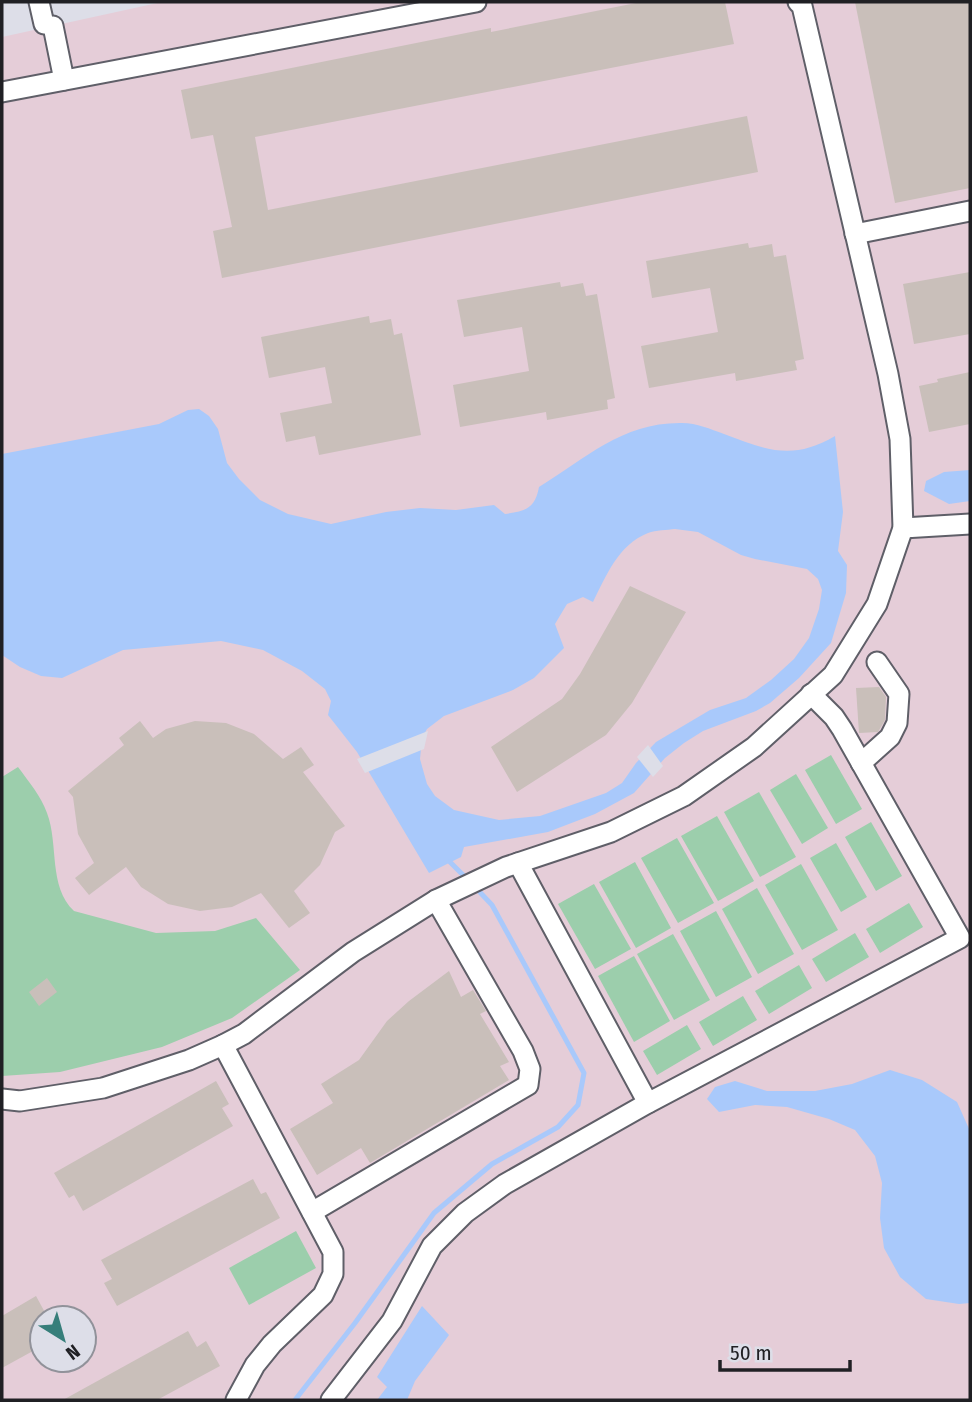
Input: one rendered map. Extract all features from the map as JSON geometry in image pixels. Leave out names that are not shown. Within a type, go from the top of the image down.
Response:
[{"type":"street","points":[[39,2],[49,25],[64,80]]},
{"type":"street","points":[[2,92],[475,2]]},
{"type":"street","points":[[2,1099],[20,1101],[103,1088],[189,1060],[223,1045],[244,1034],[353,952],[436,900],[512,865],[611,832],[684,796],[754,747],[833,675],[877,604],[903,528],[900,439],[888,374],[802,6],[798,2]]},
{"type":"street","points":[[855,234],[970,211]]},
{"type":"street","points":[[903,528],[970,524]]},
{"type":"street","points":[[861,763],[890,737],[897,723],[899,694],[877,662]]},
{"type":"street","points":[[331,1400],[392,1321],[432,1247],[465,1213],[505,1185],[648,1103],[960,938],[834,717],[811,694]]},
{"type":"street","points":[[512,865],[648,1103]]},
{"type":"street","points":[[312,1212],[528,1085],[530,1069],[523,1051],[436,900]]},
{"type":"street","points":[[223,1045],[333,1252],[333,1273],[323,1295],[272,1344],[255,1365],[236,1400]]},
{"type":"shaded area","points":[[162,2],[970,2],[970,1400],[2,1400],[2,37]]},
{"type":"green space","points":[[831,755],[862,809],[836,824],[805,770]]},
{"type":"green space","points":[[18,767],[47,813],[60,890],[74,911],[156,933],[215,931],[256,918],[300,970],[232,1018],[162,1047],[60,1072],[2,1076],[2,777]]},
{"type":"green space","points":[[796,774],[828,828],[802,844],[770,790]]},
{"type":"green space","points":[[759,792],[796,857],[760,877],[724,812]]},
{"type":"green space","points":[[717,816],[754,881],[718,901],[681,836]]},
{"type":"green space","points":[[871,822],[902,876],[876,891],[845,837]]},
{"type":"green space","points":[[677,838],[714,903],[678,923],[641,858]]},
{"type":"green space","points":[[836,843],[867,897],[841,912],[810,858]]},
{"type":"green space","points":[[635,862],[671,928],[636,948],[599,882]]},
{"type":"green space","points":[[801,864],[838,930],[802,950],[765,885]]},
{"type":"green space","points":[[594,884],[631,949],[595,969],[558,904]]},
{"type":"green space","points":[[757,888],[794,954],[758,974],[722,909]]},
{"type":"green space","points":[[909,903],[923,927],[880,953],[866,929]]},
{"type":"green space","points":[[716,911],[752,977],[716,997],[680,931]]},
{"type":"green space","points":[[855,933],[869,957],[826,982],[812,959]]},
{"type":"green space","points":[[673,934],[710,1000],[674,1020],[637,954]]},
{"type":"green space","points":[[634,956],[670,1021],[634,1042],[598,976]]},
{"type":"green space","points":[[799,965],[812,988],[769,1014],[755,991]]},
{"type":"green space","points":[[743,996],[757,1020],[713,1046],[699,1022]]},
{"type":"green space","points":[[687,1025],[701,1049],[657,1075],[643,1051]]},
{"type":"green space","points":[[296,1231],[316,1268],[249,1305],[229,1268]]},
{"type":"water","points":[[199,409],[209,416],[218,429],[227,463],[260,500],[288,514],[331,524],[420,508],[456,510],[494,505],[505,514],[518,512],[532,504],[539,487],[589,454],[623,435],[661,424],[698,425],[753,445],[792,451],[820,444],[835,436],[843,512],[838,551],[847,565],[846,593],[831,643],[799,678],[770,703],[703,731],[684,743],[665,758],[634,793],[595,814],[548,832],[464,847],[461,857],[429,873],[357,752],[328,715],[331,701],[325,689],[302,671],[263,650],[221,641],[123,650],[62,678],[41,676],[2,655],[2,454],[159,424],[188,410]],"holes":[[[662,530],[698,532],[741,555],[807,569],[818,579],[822,590],[819,609],[809,638],[794,659],[746,698],[710,710],[656,742],[622,783],[606,793],[540,816],[499,820],[454,810],[435,796],[427,784],[420,759],[422,738],[427,729],[444,716],[513,690],[534,678],[564,648],[555,624],[567,604],[583,597],[593,602],[614,562],[638,538]]]},
{"type":"water","points":[[970,470],[970,501],[949,504],[924,491],[926,481],[944,472]]},
{"type":"water","points":[[890,1070],[922,1080],[957,1102],[970,1131],[970,1303],[926,1299],[900,1277],[884,1248],[880,1218],[882,1183],[875,1156],[855,1130],[787,1107],[755,1105],[719,1112],[707,1099],[715,1087],[735,1081],[767,1091],[815,1091],[852,1084]]},
{"type":"water","points":[[422,1306],[449,1335],[415,1381],[407,1400],[377,1400],[387,1387],[377,1377]]},
{"type":"pier","points":[[428,731],[424,749],[365,773],[357,759]]},
{"type":"pier","points":[[648,745],[663,766],[653,777],[637,757]]},
{"type":"building","points":[[641,2],[725,2],[734,44],[255,137],[268,210],[747,116],[758,172],[222,278],[213,231],[232,227],[213,135],[191,139],[181,90],[491,28],[491,32]]},
{"type":"building","points":[[855,2],[970,2],[970,188],[895,203]]},
{"type":"building","points":[[748,243],[749,248],[772,244],[774,257],[786,255],[804,359],[795,361],[797,370],[736,381],[735,373],[649,388],[641,346],[718,332],[710,288],[652,298],[646,261]]},
{"type":"building","points":[[970,272],[970,334],[914,344],[903,284]]},
{"type":"building","points":[[560,282],[561,287],[583,283],[586,296],[597,294],[615,398],[607,400],[608,409],[547,420],[546,412],[460,427],[453,385],[529,371],[522,327],[464,337],[457,300]]},
{"type":"building","points":[[369,316],[370,323],[391,319],[394,335],[402,333],[421,435],[319,455],[315,436],[286,442],[280,413],[332,403],[325,367],[269,378],[261,337]]},
{"type":"building","points":[[970,372],[970,424],[929,432],[919,386]]},
{"type":"building","points":[[630,586],[686,612],[632,703],[606,735],[517,792],[491,747],[562,699],[580,674]]},
{"type":"building","points":[[879,687],[886,697],[885,720],[878,732],[859,733],[856,688]]},
{"type":"building","points":[[140,721],[153,738],[166,729],[195,721],[226,723],[254,734],[283,759],[301,747],[314,765],[303,772],[345,826],[335,832],[320,865],[294,891],[310,913],[289,928],[261,893],[232,907],[200,911],[168,904],[141,887],[126,867],[89,895],[75,878],[94,863],[78,834],[73,797],[68,791],[124,745],[119,738]]},
{"type":"building","points":[[449,971],[461,997],[473,990],[486,1011],[480,1014],[509,1062],[500,1066],[509,1080],[370,1163],[361,1148],[317,1175],[290,1129],[333,1103],[321,1084],[359,1060],[387,1021]]},
{"type":"building","points":[[47,978],[57,992],[39,1006],[29,992]]},
{"type":"building","points":[[216,1081],[229,1104],[222,1108],[233,1126],[83,1211],[74,1195],[69,1198],[54,1173]]},
{"type":"building","points":[[253,1179],[261,1194],[266,1192],[280,1218],[117,1306],[104,1283],[112,1279],[101,1260]]},
{"type":"building","points":[[36,1296],[40,1304],[28,1304],[28,1354],[2,1368],[2,1316]]},
{"type":"building","points":[[188,1331],[197,1347],[206,1341],[220,1366],[157,1400],[63,1400]]},
{"type":"waterway","points":[[450,862],[467,879]]},
{"type":"waterway","points":[[295,1400],[355,1323],[434,1213],[492,1164],[558,1127],[578,1105],[584,1073],[492,905],[474,886]]}]
